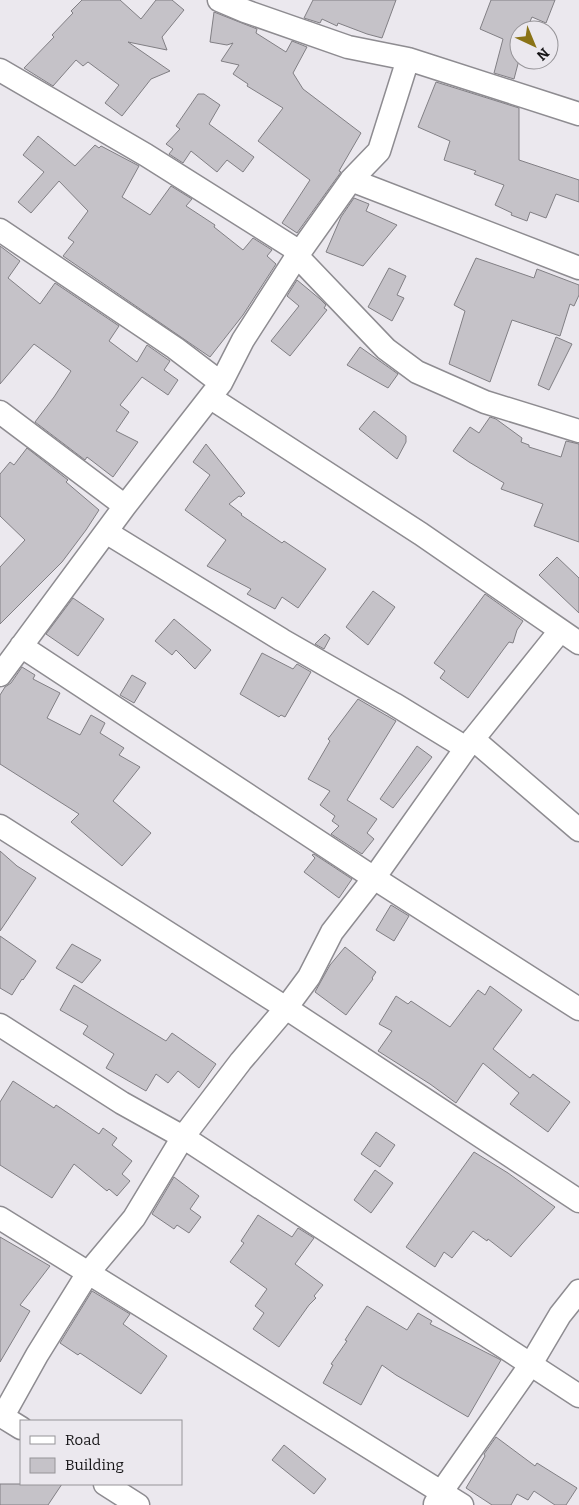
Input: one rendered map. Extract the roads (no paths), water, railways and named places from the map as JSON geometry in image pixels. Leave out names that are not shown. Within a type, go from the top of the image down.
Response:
[{"type":"street","points":[[219,0],[348,47],[408,59],[579,114]]},
{"type":"street","points":[[0,675],[125,506],[216,390],[243,340],[297,256],[351,180],[379,151],[408,59]]},
{"type":"street","points":[[0,70],[146,155],[292,247],[297,256],[386,349],[417,372],[485,402],[579,431]]},
{"type":"street","points":[[351,180],[579,268]]},
{"type":"street","points":[[0,230],[174,348],[216,390],[570,637],[470,744],[374,878],[332,932],[309,977],[183,1137],[134,1218],[88,1273],[37,1355],[8,1420]]},
{"type":"street","points":[[0,412],[125,506]]},
{"type":"street","points":[[106,532],[282,640],[394,704],[470,744],[579,830]]},
{"type":"street","points":[[21,646],[374,878],[579,1009]]},
{"type":"street","points":[[0,826],[286,1008],[579,1201]]},
{"type":"street","points":[[0,1026],[122,1103],[183,1137],[579,1396]]},
{"type":"street","points":[[0,1218],[438,1498],[462,1505]]},
{"type":"street","points":[[438,1498],[531,1364],[560,1315],[579,1292]]},
{"type":"street","points":[[107,1485],[138,1505]]}]
